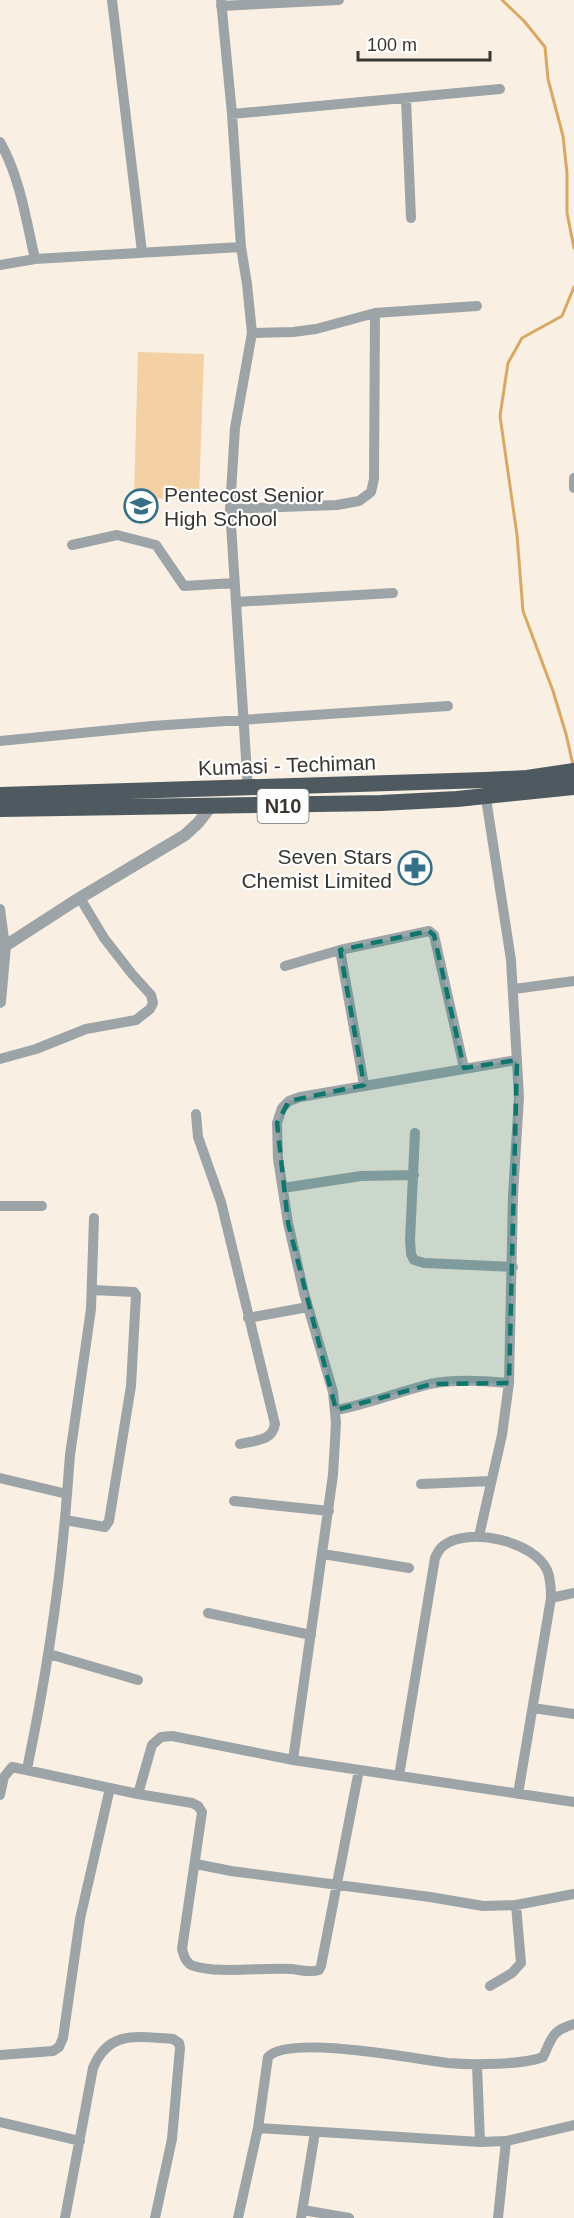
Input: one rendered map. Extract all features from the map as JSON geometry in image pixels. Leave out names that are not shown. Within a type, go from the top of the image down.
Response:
[{"type":"highway","name":"N10","points":[[0,809],[212,805],[308,806],[569,779]]},
{"type":"highway","name":"Kumasi - Techiman","points":[[0,795],[248,789],[485,788]]},
{"type":"street","points":[[111,0],[142,252]]},
{"type":"street","points":[[248,789],[230,509],[235,428],[252,333],[241,248],[232,114],[221,3],[339,0]]},
{"type":"street","points":[[232,114],[500,89]]},
{"type":"street","points":[[406,99],[411,218]]},
{"type":"street","points":[[0,142],[8,156],[20,195],[35,259]]},
{"type":"street","points":[[0,265],[35,259],[241,248]]},
{"type":"street","points":[[252,333],[305,330],[375,313],[477,306]]},
{"type":"street","points":[[230,509],[337,505],[359,501],[371,492],[374,479],[375,313]]},
{"type":"street","points":[[574,478],[574,488]]},
{"type":"street","points":[[72,545],[117,535],[156,545],[184,586],[234,583]]},
{"type":"street","points":[[236,602],[393,593]]},
{"type":"street","points":[[0,741],[152,726],[448,706]]},
{"type":"street","points":[[479,1536],[502,1436],[509,1383],[513,1195],[518,1108],[514,989],[485,788]]},
{"type":"street","points":[[2,947],[185,835],[212,805]]},
{"type":"street","points":[[0,1059],[86,1029],[136,1020],[150,1009],[153,1003],[151,995],[104,938],[80,898]]},
{"type":"street","points":[[0,909],[2,947],[0,1002]]},
{"type":"street","points":[[285,966],[340,950],[423,931],[435,934],[464,1068]]},
{"type":"street","points":[[340,950],[364,1085]]},
{"type":"street","points":[[514,989],[574,981]]},
{"type":"street","points":[[293,1760],[333,1475],[336,1410],[288,1223],[278,1159],[277,1123],[282,1108],[289,1101],[300,1097],[517,1060]]},
{"type":"street","points":[[196,1114],[198,1137],[221,1202],[274,1424],[274,1431],[269,1437],[240,1444]]},
{"type":"street","points":[[415,1133],[410,1240],[414,1260],[424,1263],[513,1267]]},
{"type":"street","points":[[283,1188],[361,1176],[414,1175]]},
{"type":"street","points":[[0,1206],[42,1206]]},
{"type":"street","points":[[27,1769],[49,1654],[65,1520],[70,1455],[87,1344],[92,1290],[94,1218]]},
{"type":"street","points":[[65,1520],[105,1527],[109,1521],[131,1386],[136,1295],[134,1292],[92,1290]]},
{"type":"street","points":[[248,1318],[308,1307]]},
{"type":"street","points":[[336,1410],[432,1384],[457,1380],[509,1383]]},
{"type":"street","points":[[0,1478],[67,1494]]},
{"type":"street","points":[[421,1484],[492,1481]]},
{"type":"street","points":[[234,1501],[328,1511]]},
{"type":"street","points":[[399,1776],[435,1558],[441,1547],[453,1540],[479,1536],[502,1540],[523,1548],[540,1560],[547,1570],[550,1581],[551,1598],[518,1794]]},
{"type":"street","points":[[323,1554],[409,1568]]},
{"type":"street","points":[[551,1598],[574,1593]]},
{"type":"street","points":[[208,1613],[311,1635]]},
{"type":"street","points":[[49,1654],[138,1680]]},
{"type":"street","points":[[533,1708],[574,1714]]},
{"type":"street","points":[[138,1794],[152,1744],[161,1737],[172,1736],[293,1760],[574,1802]]},
{"type":"street","points":[[0,1795],[7,1770],[12,1767],[198,1806],[202,1812],[182,1949],[184,1958],[192,1966],[210,1969],[287,1969],[314,1972],[319,1970],[328,1935],[359,1770]]},
{"type":"street","points":[[0,2055],[53,2051],[59,2047],[63,2038],[80,1919],[110,1788]]},
{"type":"street","points":[[195,1864],[483,1906],[516,1905],[574,1894]]},
{"type":"street","points":[[490,1986],[512,1973],[521,1963],[516,1905]]},
{"type":"street","points":[[238,2218],[258,2128],[268,2057],[273,2052],[282,2049],[330,2048],[373,2051],[477,2065],[541,2058],[545,2055],[552,2036],[560,2029],[574,2024]]},
{"type":"street","points":[[64,2218],[93,2068],[98,2056],[108,2045],[120,2039],[135,2037],[173,2039],[180,2048],[172,2139],[155,2218]]},
{"type":"street","points":[[477,2065],[480,2142]]},
{"type":"street","points":[[0,2122],[80,2141]]},
{"type":"street","points":[[258,2128],[480,2142],[506,2141],[574,2125]]},
{"type":"street","points":[[315,2132],[302,2214],[349,2218]]},
{"type":"street","points":[[498,2218],[506,2141]]},
{"type":"highlighted area","points":[[429,931],[434,935],[464,1068],[517,1060],[509,1383],[432,1384],[336,1410],[288,1223],[277,1123],[289,1101],[364,1085],[340,950]]},
{"type":"shaded area","points":[[138,352],[204,354],[199,499],[134,498]]},
{"type":"waterway","points":[[502,0],[524,21],[545,47],[548,79],[563,136],[567,173],[567,213],[574,248]]},
{"type":"waterway","points":[[573,765],[553,691],[523,611],[517,535],[500,416],[508,363],[522,338],[562,316],[574,287]]},
{"type":"place","name":"Pentecost Senior High School","points":[[141,506]]},
{"type":"place","name":"Seven Stars Chemist Limited","points":[[415,868]]}]
